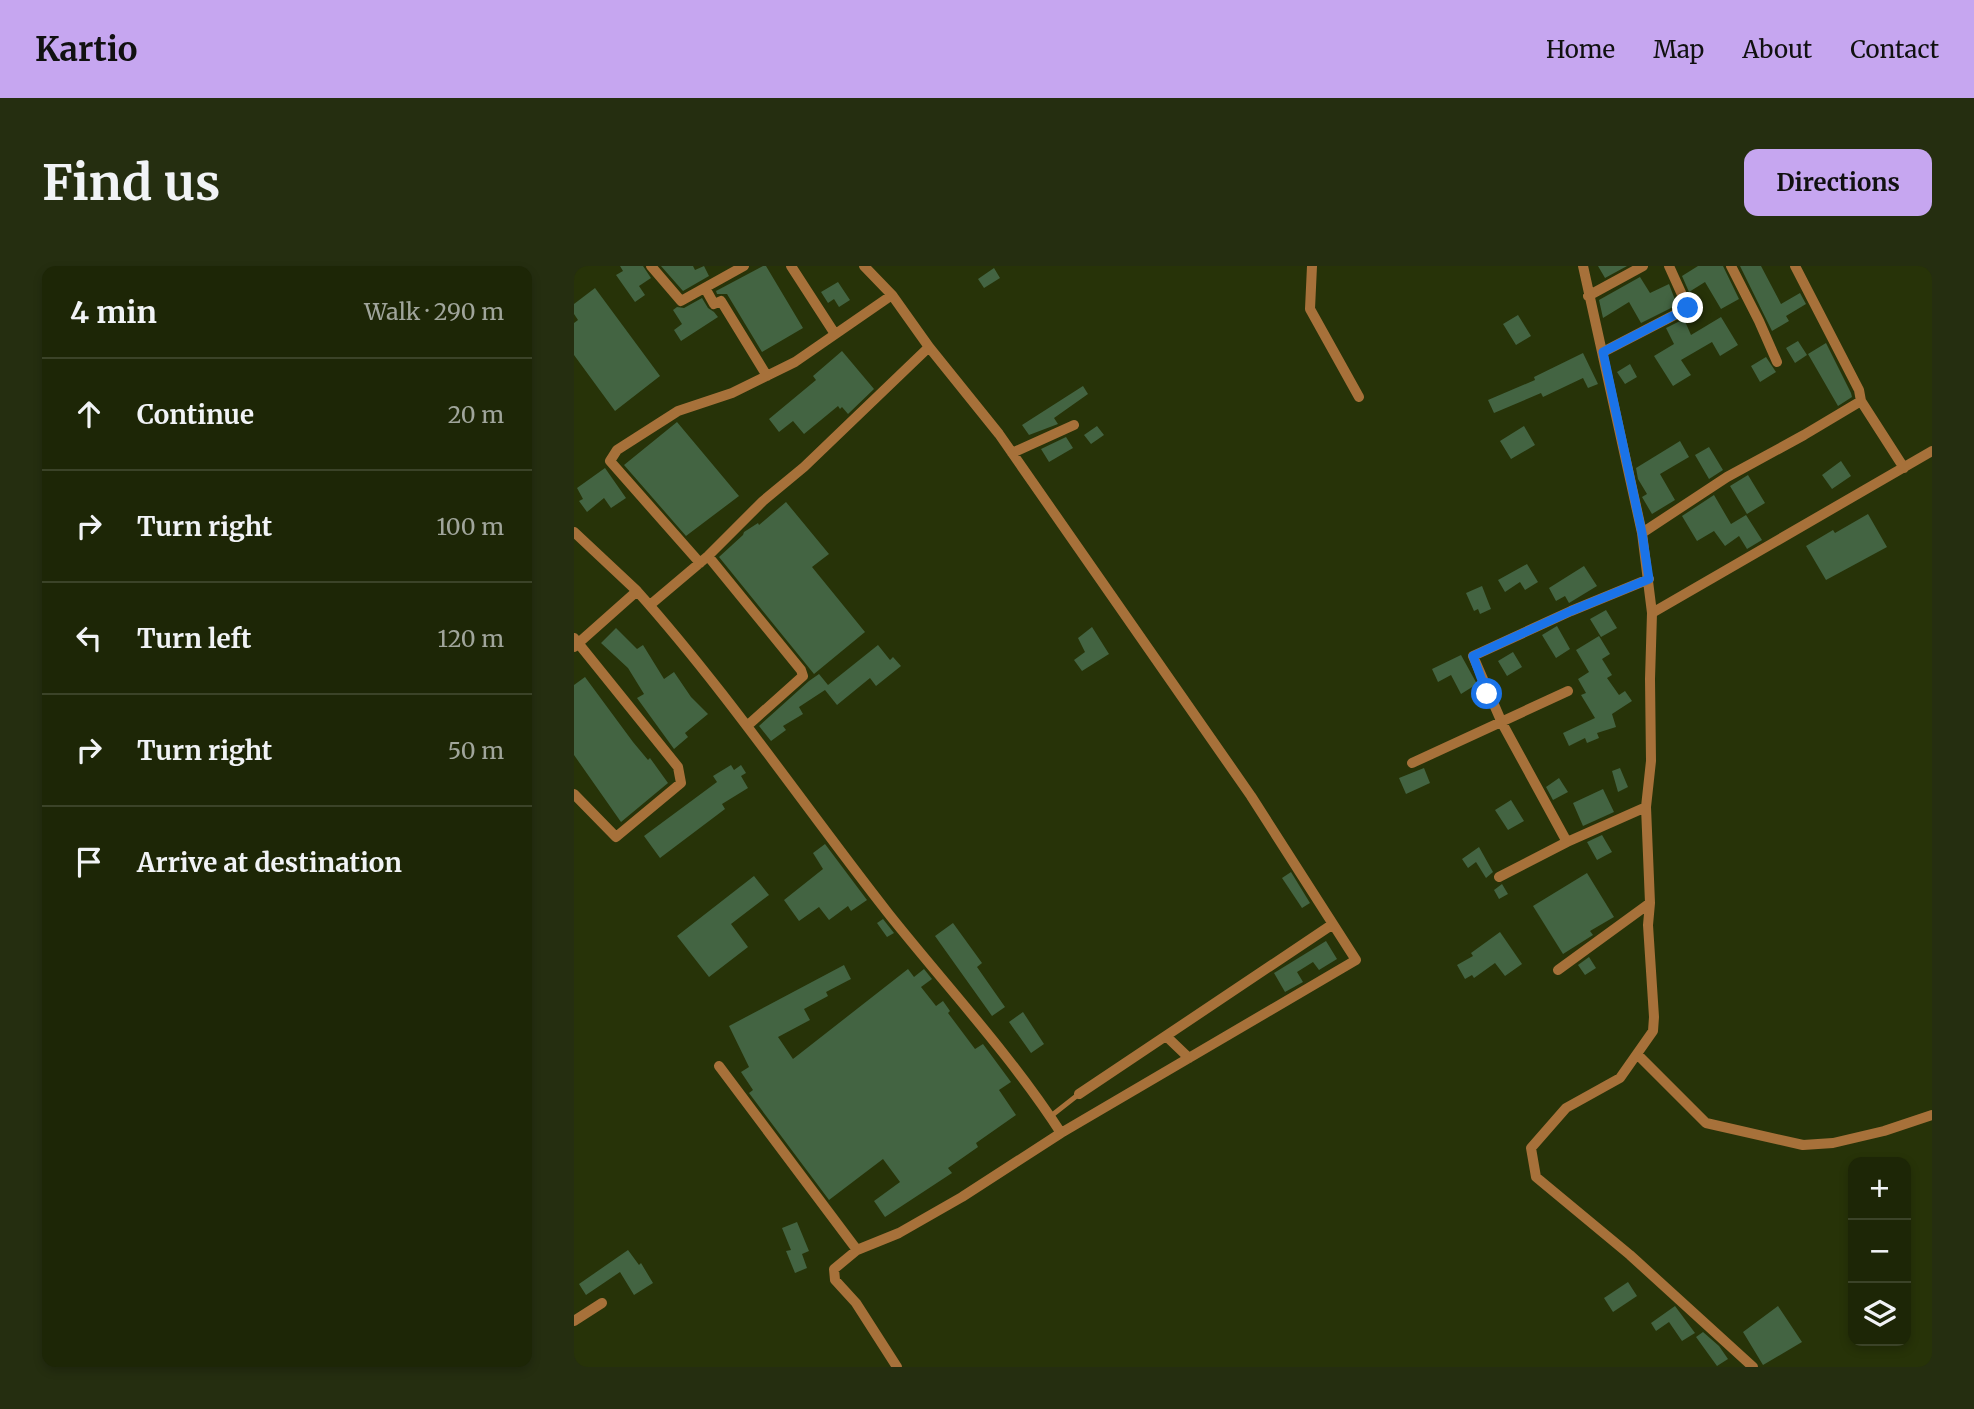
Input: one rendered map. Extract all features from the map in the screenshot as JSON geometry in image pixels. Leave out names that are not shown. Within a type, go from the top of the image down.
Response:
[{"type":"street","points":[[651,266],[681,300],[744,266]]},
{"type":"street","points":[[791,266],[835,334]]},
{"type":"street","points":[[864,266],[892,295],[1012,453],[1251,796],[1356,960],[1061,1133],[952,1203],[899,1233],[858,1250],[834,1269],[835,1280],[856,1303],[897,1367]]},
{"type":"street","points":[[1312,266],[1310,309],[1359,397]]},
{"type":"street","points":[[1583,266],[1642,533],[1649,579],[1652,613],[1651,761],[1646,807],[1650,903],[1648,925],[1654,1017],[1653,1031],[1620,1078],[1566,1108],[1531,1148],[1536,1177],[1630,1255],[1753,1367]]},
{"type":"street","points":[[1588,296],[1643,266]]},
{"type":"street","points":[[1603,352],[1688,308],[1669,266]]},
{"type":"street","points":[[1731,266],[1777,362]]},
{"type":"street","points":[[1795,266],[1859,390],[1861,401],[1904,468]]},
{"type":"street","points":[[705,288],[714,304],[721,302],[766,376]]},
{"type":"street","points":[[747,726],[803,676],[704,560],[610,461],[617,450],[678,411],[732,393],[795,362],[892,295]]},
{"type":"street","points":[[650,605],[704,560],[929,346]]},
{"type":"street","points":[[1642,533],[1727,477],[1861,401]]},
{"type":"street","points":[[1012,453],[1074,425]]},
{"type":"street","points":[[1652,613],[1932,452]]},
{"type":"street","points":[[574,532],[650,605],[747,726],[889,914],[1021,1073],[1061,1133]]},
{"type":"street","points":[[1567,842],[1502,723],[1473,656],[1649,579]]},
{"type":"street","points":[[574,794],[616,838],[681,783],[678,767],[575,643],[637,591]]},
{"type":"street","points":[[1412,763],[1568,691]]},
{"type":"street","points":[[1499,877],[1567,842],[1646,807]]},
{"type":"street","points":[[1558,970],[1650,903]]},
{"type":"street","points":[[1079,1094],[1333,924]]},
{"type":"street","points":[[1166,1036],[1189,1058]]},
{"type":"street","points":[[1637,1054],[1706,1123],[1803,1145],[1833,1143],[1884,1131],[1932,1115]]},
{"type":"street","points":[[719,1066],[858,1250]]},
{"type":"street","points":[[574,1321],[602,1303]]},
{"type":"lane","points":[[1050,1117],[1079,1094]]},
{"type":"building","points":[[620,266],[643,266],[651,278],[639,286],[645,295],[635,302],[616,275],[623,271]]},
{"type":"building","points":[[661,266],[693,266],[695,270],[704,266],[709,276],[683,291]]},
{"type":"building","points":[[766,266],[803,328],[762,352],[727,294],[717,294],[716,291]]},
{"type":"building","points":[[1598,266],[1627,266],[1605,278]]},
{"type":"building","points":[[1698,266],[1723,266],[1739,299],[1721,309],[1705,282],[1689,292],[1682,276]]},
{"type":"building","points":[[1740,266],[1761,266],[1781,304],[1800,293],[1806,304],[1786,316],[1789,321],[1772,331]]},
{"type":"building","points":[[994,268],[1000,278],[984,288],[978,279]]},
{"type":"building","points":[[1640,277],[1650,293],[1669,284],[1677,305],[1641,323],[1629,302],[1603,318],[1599,300]]},
{"type":"building","points":[[838,282],[850,300],[839,307],[834,299],[828,303],[821,292]]},
{"type":"building","points":[[595,288],[660,376],[615,411],[574,355],[574,323],[578,320],[574,314],[574,304]]},
{"type":"building","points":[[702,298],[718,317],[681,341],[674,330],[682,324],[673,310],[677,307],[684,308]]},
{"type":"building","points":[[1518,315],[1531,336],[1516,345],[1503,324]]},
{"type":"building","points":[[1721,317],[1738,345],[1720,356],[1712,342],[1681,360],[1691,375],[1673,386],[1654,356],[1674,344],[1666,328],[1684,319],[1691,335]]},
{"type":"building","points":[[1798,341],[1807,355],[1795,363],[1786,348]]},
{"type":"building","points":[[1826,343],[1852,397],[1838,406],[1808,354]]},
{"type":"building","points":[[842,351],[874,389],[848,414],[838,406],[804,434],[793,421],[779,432],[769,419],[816,380],[813,376]]},
{"type":"building","points":[[1583,353],[1598,384],[1588,388],[1583,378],[1543,397],[1541,393],[1494,413],[1488,400],[1535,380],[1534,377]]},
{"type":"building","points":[[1766,357],[1776,372],[1760,382],[1751,366]]},
{"type":"building","points":[[1630,364],[1637,377],[1625,384],[1617,372]]},
{"type":"building","points":[[1083,386],[1088,394],[1054,418],[1058,424],[1029,435],[1022,425]]},
{"type":"building","points":[[677,422],[739,496],[686,536],[624,465]]},
{"type":"building","points":[[1097,426],[1104,435],[1091,444],[1084,435]]},
{"type":"building","points":[[1524,426],[1535,445],[1511,459],[1500,441]]},
{"type":"building","points":[[1066,437],[1073,448],[1049,462],[1041,449]]},
{"type":"building","points":[[1680,441],[1689,457],[1660,474],[1675,500],[1652,514],[1642,497],[1647,494],[1638,479],[1636,468]]},
{"type":"building","points":[[1709,447],[1723,470],[1709,479],[1695,455]]},
{"type":"building","points":[[1841,461],[1851,476],[1832,489],[1822,475]]},
{"type":"building","points":[[605,468],[626,498],[611,508],[604,498],[587,512],[579,501],[583,499],[577,488]]},
{"type":"building","points":[[1748,475],[1765,503],[1747,514],[1730,486]]},
{"type":"building","points":[[1714,495],[1731,524],[1746,515],[1762,540],[1747,549],[1739,536],[1725,546],[1714,531],[1697,541],[1682,516]]},
{"type":"building","points":[[786,502],[829,554],[812,567],[865,632],[814,674],[719,557],[744,532],[758,523],[759,525]]},
{"type":"building","points":[[1868,514],[1887,547],[1826,580],[1806,546]]},
{"type":"building","points":[[1527,564],[1538,582],[1525,590],[1520,582],[1505,592],[1498,580]]},
{"type":"building","points":[[1584,566],[1597,586],[1569,603],[1565,596],[1556,601],[1549,588]]},
{"type":"building","points":[[1482,586],[1491,609],[1480,614],[1478,609],[1474,611],[1466,593]]},
{"type":"building","points":[[1606,610],[1617,628],[1601,637],[1590,619]]},
{"type":"building","points":[[1557,626],[1570,649],[1556,658],[1542,635]]},
{"type":"building","points":[[1092,627],[1109,654],[1082,671],[1074,660],[1085,652],[1078,638]]},
{"type":"building","points":[[616,628],[637,649],[643,645],[664,679],[674,672],[691,697],[708,714],[685,733],[688,737],[674,749],[637,698],[644,694],[628,668],[601,643]]},
{"type":"building","points":[[1599,636],[1610,654],[1602,659],[1612,675],[1607,678],[1619,695],[1625,691],[1632,701],[1612,714],[1616,727],[1597,733],[1599,738],[1587,743],[1585,738],[1569,746],[1563,733],[1595,718],[1581,695],[1586,693],[1578,679],[1589,672],[1576,650]]},
{"type":"building","points":[[878,645],[890,660],[893,657],[901,666],[876,686],[870,678],[837,705],[825,690],[799,707],[803,714],[783,726],[786,730],[771,741],[759,726],[819,674],[828,685]]},
{"type":"building","points":[[1513,652],[1522,667],[1507,676],[1498,661]]},
{"type":"building","points":[[1461,655],[1477,684],[1461,694],[1451,675],[1438,682],[1432,669]]},
{"type":"building","points":[[585,677],[633,742],[648,760],[650,758],[668,783],[621,822],[574,755],[574,685]]},
{"type":"building","points":[[731,765],[734,770],[741,765],[746,773],[741,776],[748,788],[722,804],[725,809],[660,858],[644,836],[717,782],[713,776]]},
{"type":"building","points":[[1424,768],[1430,783],[1406,794],[1399,778]]},
{"type":"building","points":[[1620,768],[1628,787],[1618,792],[1612,771]]},
{"type":"building","points":[[1559,778],[1568,792],[1553,800],[1546,787]]},
{"type":"building","points":[[1603,789],[1614,812],[1583,826],[1573,803]]},
{"type":"building","points":[[1511,800],[1524,821],[1508,830],[1495,810]]},
{"type":"building","points":[[1602,835],[1612,852],[1597,860],[1587,842]]},
{"type":"building","points":[[825,844],[867,900],[851,911],[848,906],[829,920],[819,907],[799,921],[784,900],[823,869],[813,853]]},
{"type":"building","points":[[1479,847],[1493,872],[1486,878],[1476,862],[1468,868],[1462,859]]},
{"type":"building","points":[[1291,872],[1310,903],[1302,908],[1282,878]]},
{"type":"building","points":[[1587,873],[1614,917],[1590,931],[1593,935],[1563,954],[1533,906]]},
{"type":"building","points":[[754,876],[769,895],[731,924],[748,947],[709,977],[677,936]]},
{"type":"building","points":[[1502,884],[1508,894],[1499,899],[1494,890]]},
{"type":"building","points":[[883,919],[894,933],[887,937],[877,923]]},
{"type":"building","points":[[953,923],[982,963],[977,967],[1005,1007],[992,1016],[935,936]]},
{"type":"building","points":[[1500,932],[1522,964],[1505,976],[1495,963],[1474,978],[1472,975],[1465,979],[1457,965],[1473,956],[1471,953]]},
{"type":"building","points":[[1326,941],[1337,959],[1319,970],[1313,962],[1297,972],[1303,982],[1285,992],[1274,973]]},
{"type":"building","points":[[1589,957],[1596,968],[1585,975],[1578,965]]},
{"type":"building","points":[[844,965],[851,979],[826,992],[828,996],[804,1009],[810,1020],[778,1037],[793,1059],[908,969],[914,977],[924,969],[932,979],[921,987],[936,1006],[943,1001],[950,1011],[948,1013],[975,1049],[983,1044],[1011,1082],[999,1090],[1016,1115],[976,1143],[978,1147],[948,1168],[952,1173],[885,1217],[874,1201],[900,1182],[883,1159],[829,1200],[749,1093],[753,1090],[741,1072],[749,1067],[729,1026]]},
{"type":"building","points":[[1023,1012],[1044,1044],[1031,1053],[1009,1022]]},
{"type":"building","points":[[797,1222],[809,1251],[802,1254],[807,1268],[795,1273],[786,1251],[791,1250],[782,1228]]},
{"type":"building","points":[[628,1250],[639,1265],[641,1263],[653,1283],[634,1295],[620,1272],[586,1295],[579,1284]]},
{"type":"building","points":[[1628,1282],[1637,1296],[1613,1312],[1604,1298]]},
{"type":"building","points":[[1675,1306],[1695,1333],[1682,1341],[1669,1322],[1656,1331],[1651,1323]]},
{"type":"building","points":[[1778,1306],[1802,1342],[1763,1365],[1743,1332]]},
{"type":"building","points":[[1703,1332],[1719,1346],[1728,1359],[1717,1366],[1696,1337]]},
{"type":"route","points":[[1487,694],[1473,656],[1649,579],[1642,533],[1603,352],[1688,308]]}]
